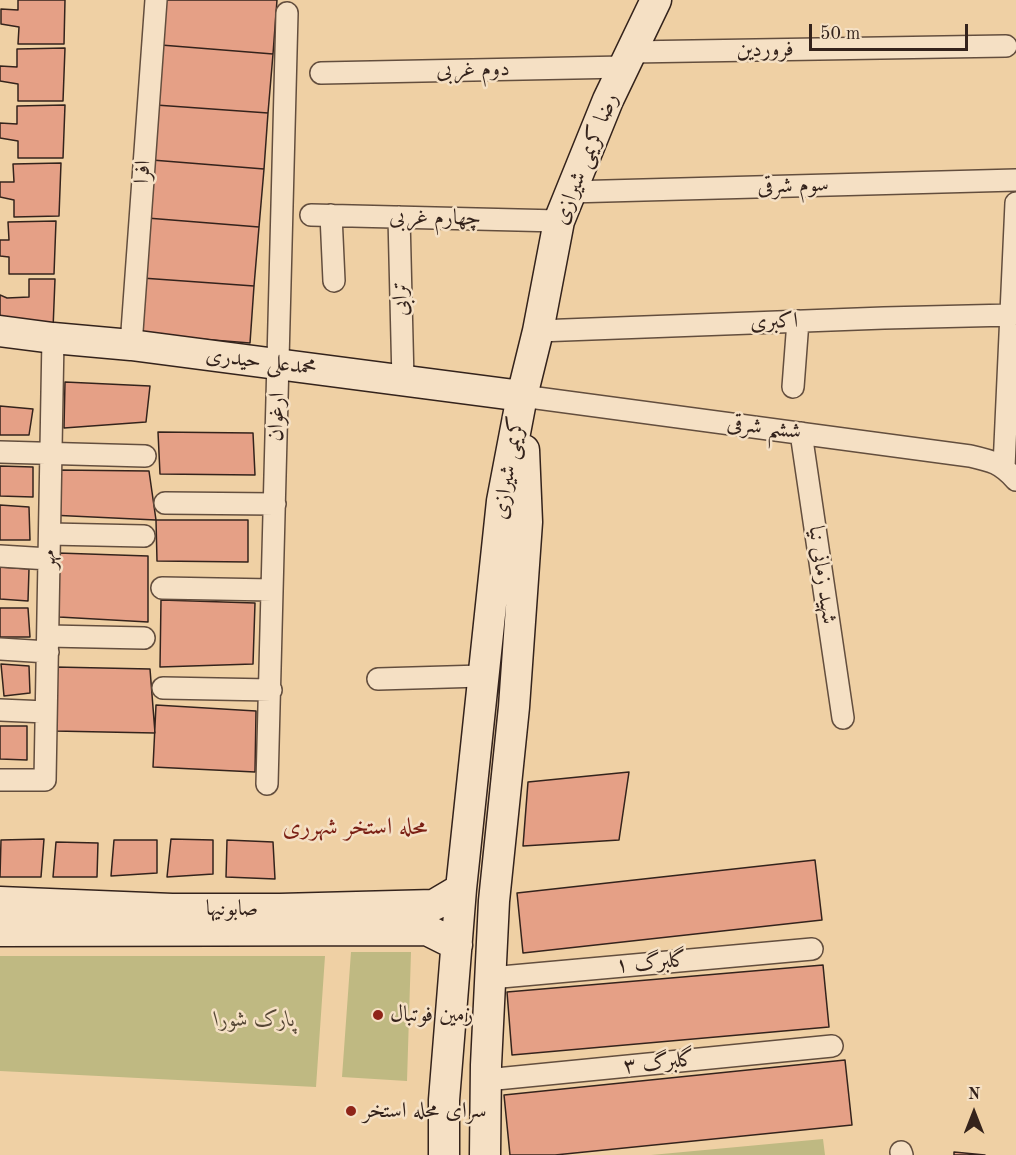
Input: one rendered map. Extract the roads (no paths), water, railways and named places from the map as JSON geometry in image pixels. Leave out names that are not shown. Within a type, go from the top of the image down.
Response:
[{"type":"street","name":"افرا","points":[[130,345],[156,0]]},
{"type":"street","name":"رضا کریمی شیرازی","points":[[522,396],[538,331],[559,221],[608,100],[656,0]]},
{"type":"street","name":"ارغوان","points":[[267,784],[287,13]]},
{"type":"street","name":"فروردین","points":[[628,59],[1006,46]]},
{"type":"street","name":"دوم غربی","points":[[321,73],[628,59]]},
{"type":"street","name":"سوم شرقی","points":[[569,192],[1016,180]]},
{"type":"street","points":[[1010,473],[1011,315],[1016,202]]},
{"type":"street","name":"چهارم غربی","points":[[334,281],[321,215],[559,221]]},
{"type":"street","name":"ترابی","points":[[399,217],[403,381]]},
{"type":"street","name":"اکبری","points":[[538,331],[1011,315]]},
{"type":"street","points":[[793,387],[798,321]]},
{"type":"street","name":"محمدعلی حیدری","points":[[0,331],[53,339],[130,345],[522,396]]},
{"type":"street","name":"مهر","points":[[0,780],[45,780],[53,339]]},
{"type":"street","name":"ششم شرقی","points":[[522,396],[970,456],[992,460],[1010,473]]},
{"type":"street","name":"کریمی شیرازی","points":[[444,1155],[444,1100],[461,890],[482,676],[502,501],[522,396]]},
{"type":"street","name":"کریمی شیرازی","points":[[485,1155],[494,901],[514,707],[527,522],[522,396]]},
{"type":"street","name":"شهید زمانی نیا","points":[[801,433],[843,718]]},
{"type":"street","points":[[0,452],[145,456]]},
{"type":"street","points":[[165,503],[275,504]]},
{"type":"street","points":[[50,534],[144,536]]},
{"type":"street","points":[[0,556],[49,559]]},
{"type":"street","points":[[162,588],[273,590]]},
{"type":"street","points":[[0,649],[144,638]]},
{"type":"street","points":[[378,679],[482,676]]},
{"type":"street","points":[[163,688],[271,690]]},
{"type":"street","points":[[0,710],[46,712]]},
{"type":"street","name":"صابونیها","points":[[0,932],[390,917],[434,905],[461,890]]},
{"type":"street","name":"صابونیها","points":[[0,902],[172,909],[280,909],[390,917],[428,930],[457,945]]},
{"type":"street","name":"گلبرگ ۱","points":[[490,978],[812,949]]},
{"type":"street","name":"گلبرگ ۳","points":[[486,1080],[832,1046]]},
{"type":"place","name":"زمین فوتبال","points":[[378,1015]]},
{"type":"place","name":"سرای محله استخر","points":[[351,1111]]},
{"type":"district","name":"محله استخر شهرری","points":[[355,828]]},
{"type":"park label","name":"پارک شورا","points":[[255,1020]]}]
